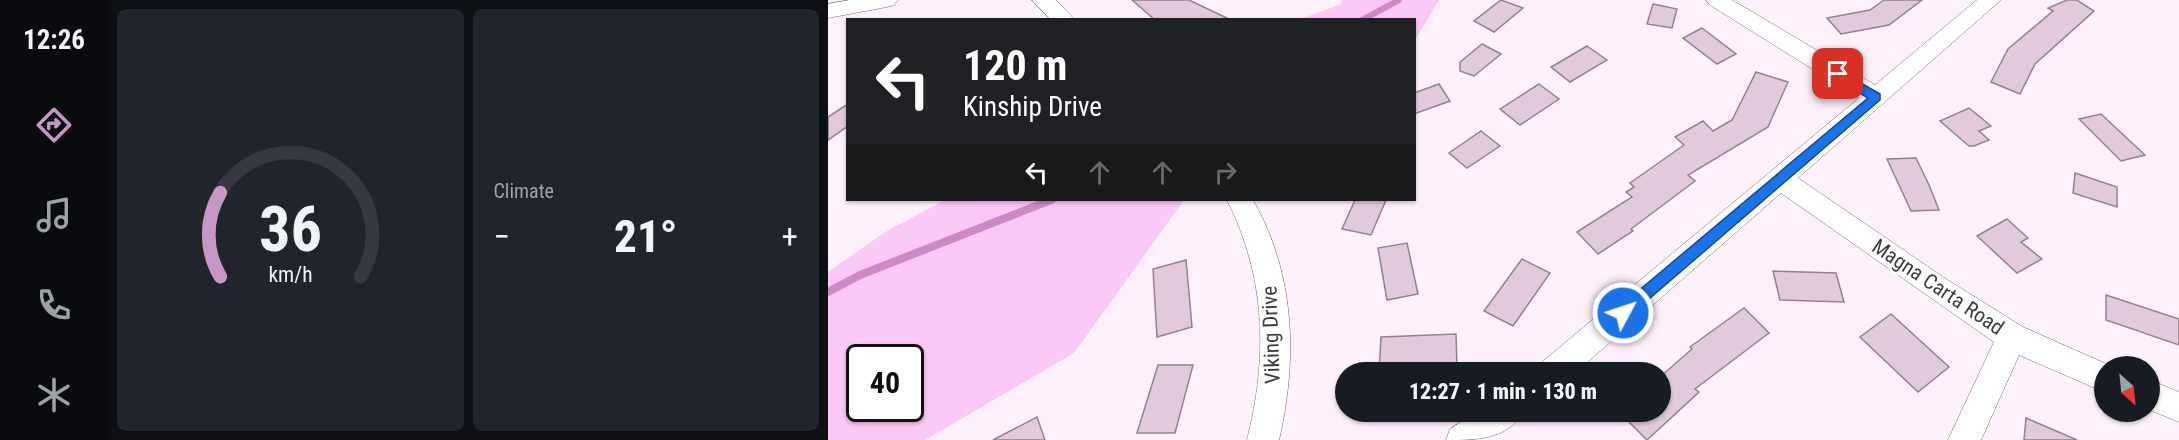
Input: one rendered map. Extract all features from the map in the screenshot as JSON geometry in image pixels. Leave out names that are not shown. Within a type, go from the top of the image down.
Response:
[{"type":"street","points":[[828,10],[887,0]]},
{"type":"street","points":[[1043,0],[1062,18]]},
{"type":"street","points":[[1717,0],[1876,97]]},
{"type":"street","points":[[1565,362],[1990,0]]},
{"type":"street","name":"Magna Carta Road","points":[[1780,179],[1936,288],[2012,337],[2094,374]]},
{"type":"street","name":"Viking Drive","points":[[1241,201],[1257,233],[1273,303],[1274,378],[1269,420],[1263,440]]},
{"type":"street","points":[[1964,440],[2012,337]]},
{"type":"street","points":[[2160,399],[2179,407]]},
{"type":"street","points":[[1462,440],[1490,422]]},
{"type":"shaded area","points":[[1342,0],[1439,0],[1416,38],[1416,18],[1304,18],[1341,4]]},
{"type":"shaded area","points":[[943,201],[1183,201],[1074,353],[925,440],[828,440],[828,272],[885,232]]},
{"type":"building","points":[[1132,0],[1189,0],[1227,18],[1153,18]]},
{"type":"building","points":[[1501,0],[1523,8],[1494,32],[1474,21]]},
{"type":"building","points":[[1884,0],[1922,0],[1889,25],[1841,34],[1827,18],[1870,10]]},
{"type":"building","points":[[2067,0],[2077,0],[2094,11],[2035,64],[2020,94],[1991,82],[2008,49],[2053,11],[2048,8]]},
{"type":"building","points":[[1653,4],[1677,9],[1672,28],[1647,24]]},
{"type":"building","points":[[1702,28],[1736,54],[1717,64],[1683,38]]},
{"type":"building","points":[[1482,44],[1501,54],[1474,76],[1460,71],[1460,62]]},
{"type":"building","points":[[1587,46],[1607,60],[1570,82],[1551,67]]},
{"type":"building","points":[[1756,72],[1788,82],[1768,127],[1688,175],[1695,181],[1631,229],[1633,231],[1598,254],[1577,232],[1632,197],[1626,192],[1634,187],[1630,183],[1684,145],[1675,137],[1703,121],[1713,131],[1732,120]]},
{"type":"building","points":[[1439,84],[1450,101],[1416,113],[1416,92]]},
{"type":"building","points":[[1539,84],[1559,99],[1520,125],[1500,109]]},
{"type":"building","points":[[846,105],[846,127],[828,140],[828,117]]},
{"type":"building","points":[[1969,108],[1991,126],[1979,131],[1989,140],[1974,146],[1969,146],[1940,121]]},
{"type":"building","points":[[2101,114],[2145,155],[2121,161],[2079,119]]},
{"type":"building","points":[[1481,131],[1500,146],[1467,168],[1449,153]]},
{"type":"building","points":[[1916,158],[1939,210],[1911,211],[1887,159]]},
{"type":"building","points":[[2075,173],[2117,187],[2117,207],[2073,193]]},
{"type":"building","points":[[1355,201],[1386,201],[1371,235],[1342,229]]},
{"type":"building","points":[[2007,219],[2028,238],[2021,242],[2042,259],[2017,273],[1977,236]]},
{"type":"building","points":[[1407,243],[1418,294],[1387,300],[1378,248]]},
{"type":"building","points":[[1522,259],[1550,273],[1513,326],[1484,311]]},
{"type":"building","points":[[1186,260],[1192,327],[1157,337],[1153,269]]},
{"type":"building","points":[[1773,271],[1836,273],[1844,302],[1780,300]]},
{"type":"building","points":[[2106,295],[2179,319],[2179,345],[2106,320]]},
{"type":"building","points":[[1744,308],[1769,333],[1695,389],[1699,392],[1671,418],[1671,367],[1692,349],[1690,347]]},
{"type":"building","points":[[1891,314],[1949,367],[1918,392],[1860,337]]},
{"type":"building","points":[[1456,334],[1457,362],[1380,362],[1381,337]]},
{"type":"building","points":[[1158,365],[1193,365],[1175,433],[1137,433]]},
{"type":"building","points":[[1037,417],[1045,440],[993,440]]},
{"type":"building","points":[[2026,418],[2077,440],[2024,440]]},
{"type":"building","points":[[1629,422],[1666,422],[1647,440]]},
{"type":"waterway","points":[[1366,18],[1399,0]]},
{"type":"waterway","points":[[828,292],[860,275],[1048,201]]},
{"type":"route","points":[[1623,313],[1876,97],[1838,74]]}]
